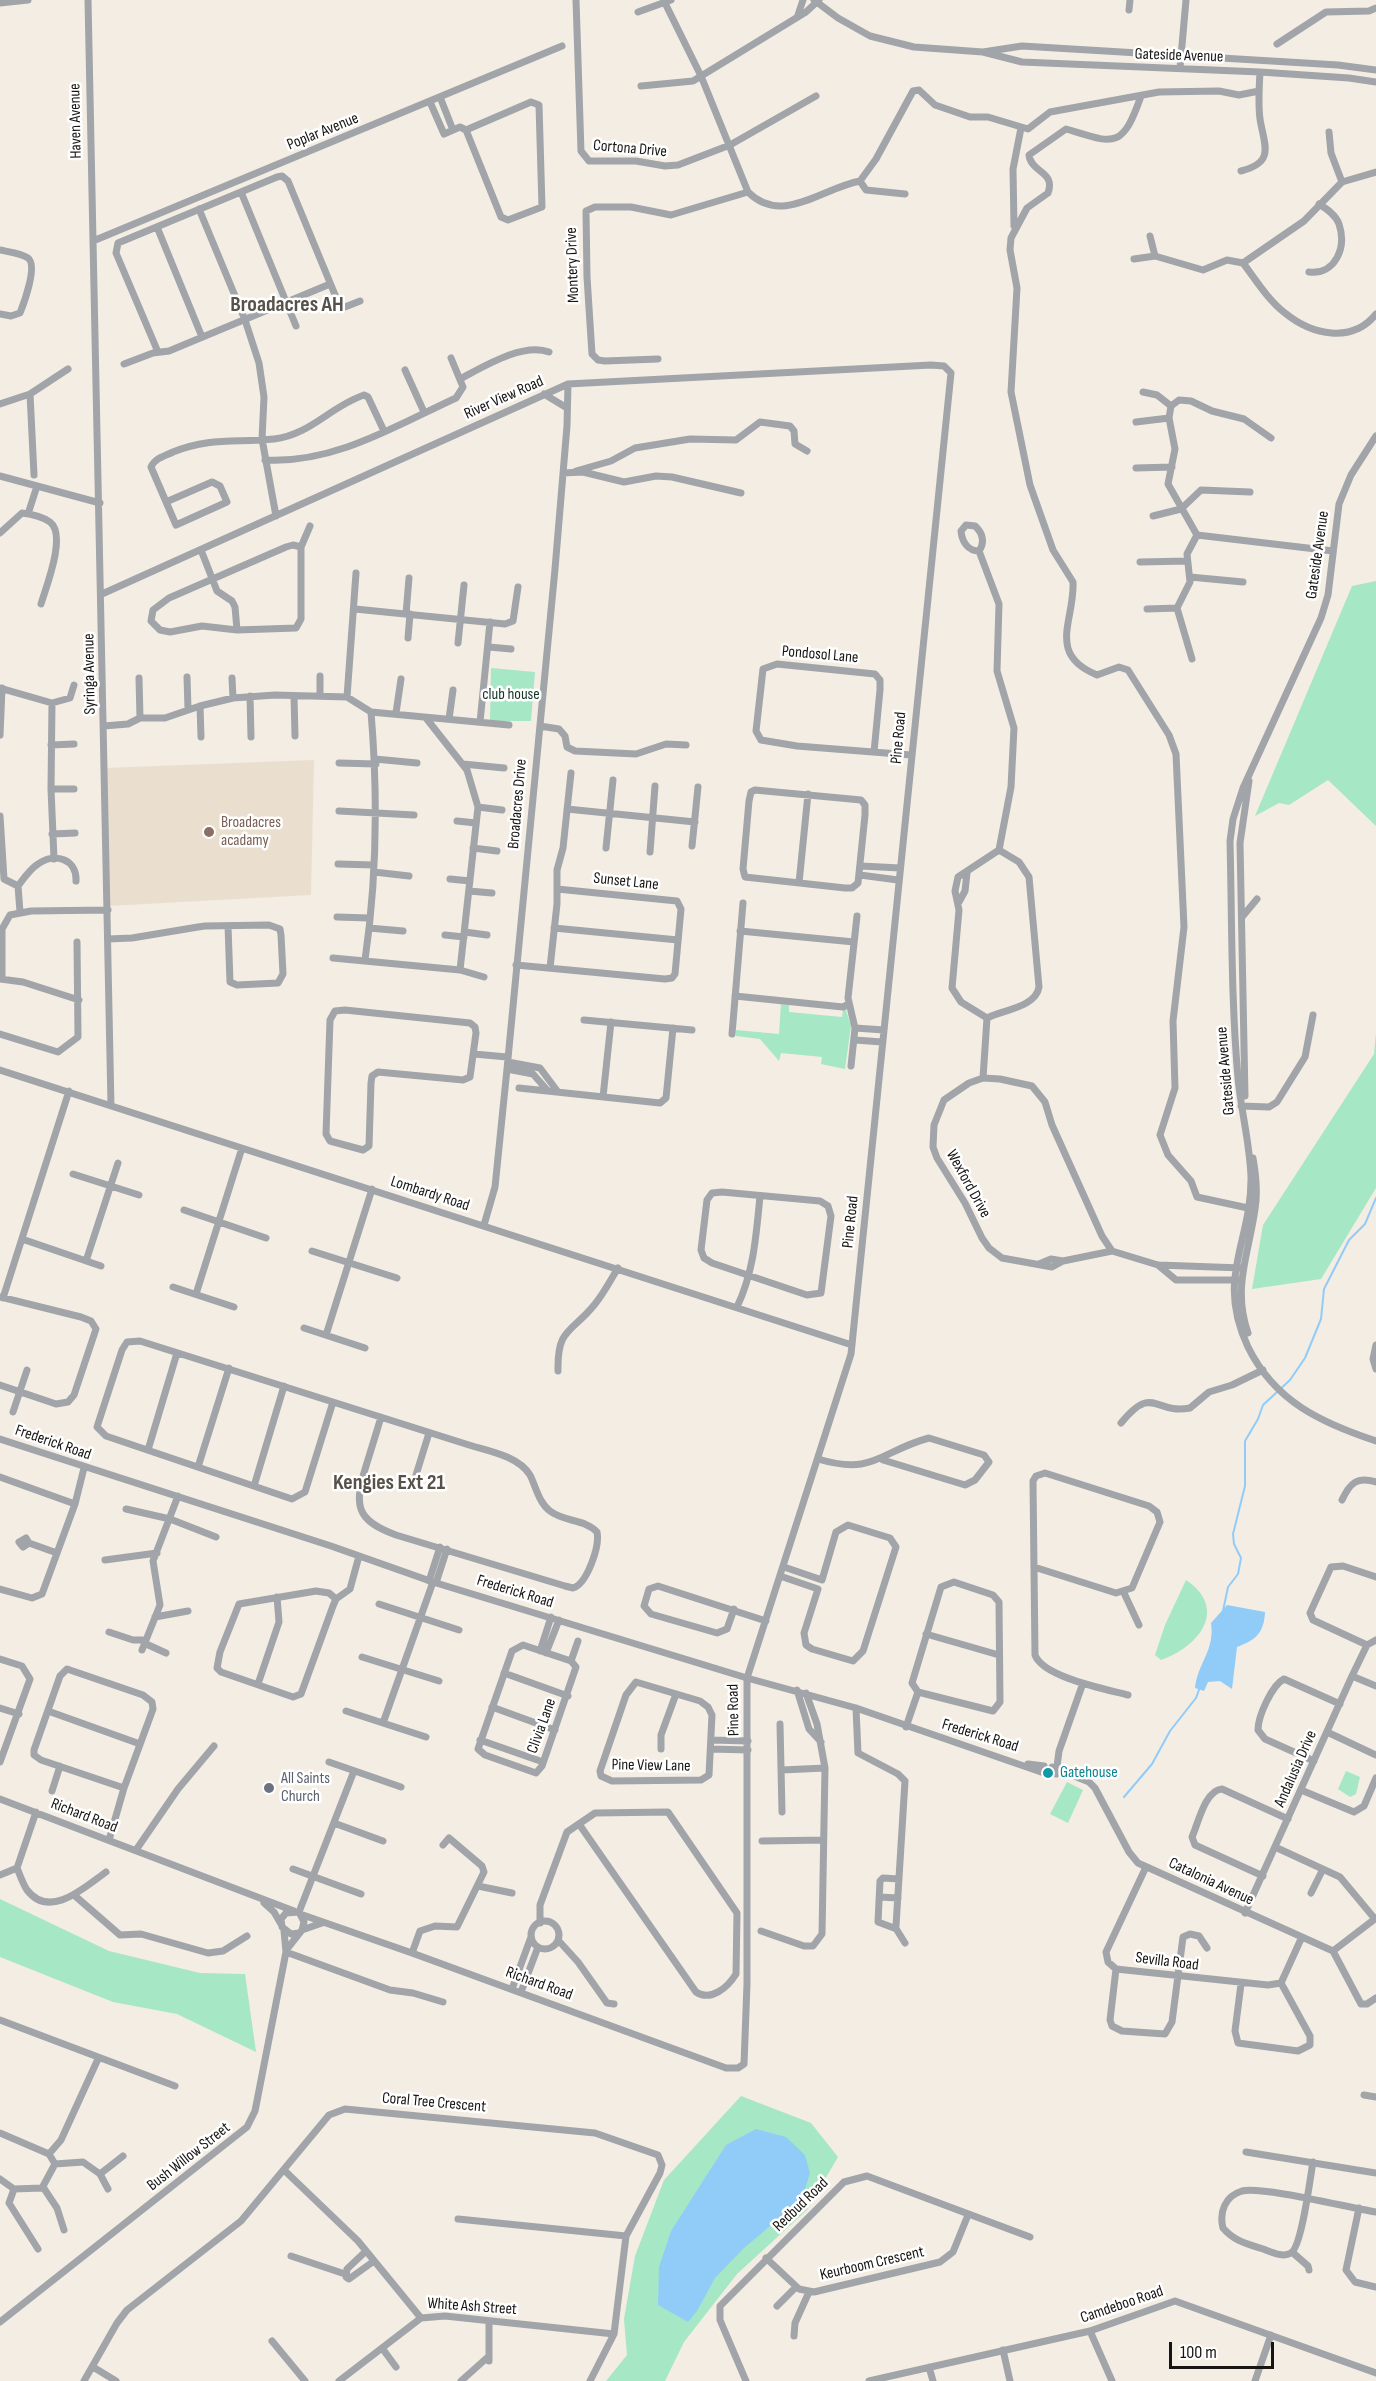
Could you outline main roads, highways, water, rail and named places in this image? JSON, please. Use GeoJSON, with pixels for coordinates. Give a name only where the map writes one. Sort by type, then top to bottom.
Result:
{"type":"FeatureCollection","features":[{"type":"Feature","properties":{"kind":"water"},"geometry":{"type":"Polygon","coordinates":[[[1227,1605],[1265,1612],[1263,1625],[1258,1635],[1237,1647],[1232,1689],[1220,1681],[1208,1682],[1204,1691],[1195,1688],[1211,1641],[1211,1623],[1227,1605]]]}},
{"type":"Feature","properties":{"kind":"water"},"geometry":{"type":"Polygon","coordinates":[[[756,2129],[786,2137],[805,2155],[810,2173],[802,2199],[744,2248],[715,2278],[697,2311],[688,2322],[658,2305],[659,2267],[671,2231],[726,2145],[756,2129]]]}},
{"type":"Feature","properties":{"kind":"waterway"},"geometry":{"type":"LineString","coordinates":[[1223,1611],[1228,1587],[1238,1574],[1241,1558],[1234,1544],[1233,1534],[1245,1486],[1245,1441],[1263,1405],[1290,1380],[1305,1358],[1321,1319],[1324,1289],[1349,1240],[1365,1224],[1376,1198]]}},
{"type":"Feature","properties":{"kind":"waterway"},"geometry":{"type":"LineString","coordinates":[[1124,1797],[1152,1764],[1170,1731],[1196,1698],[1200,1687]]}},
{"type":"Feature","properties":{"kind":"place","name":"Broadacres acadamy"},"geometry":{"type":"Point","coordinates":[209,832]}},
{"type":"Feature","properties":{"kind":"place","name":"Gatehouse"},"geometry":{"type":"Point","coordinates":[1048,1773]}},
{"type":"Feature","properties":{"kind":"place","name":"All Saints Church"},"geometry":{"type":"Point","coordinates":[269,1788]}},
{"type":"Feature","properties":{"kind":"district","name":"Broadacres AH"},"geometry":{"type":"Point","coordinates":[287,305]}},
{"type":"Feature","properties":{"kind":"district","name":"Kengies Ext 21"},"geometry":{"type":"Point","coordinates":[389,1483]}},
{"type":"Feature","properties":{"kind":"park label","name":"club house"},"geometry":{"type":"Point","coordinates":[511,695]}}]}
